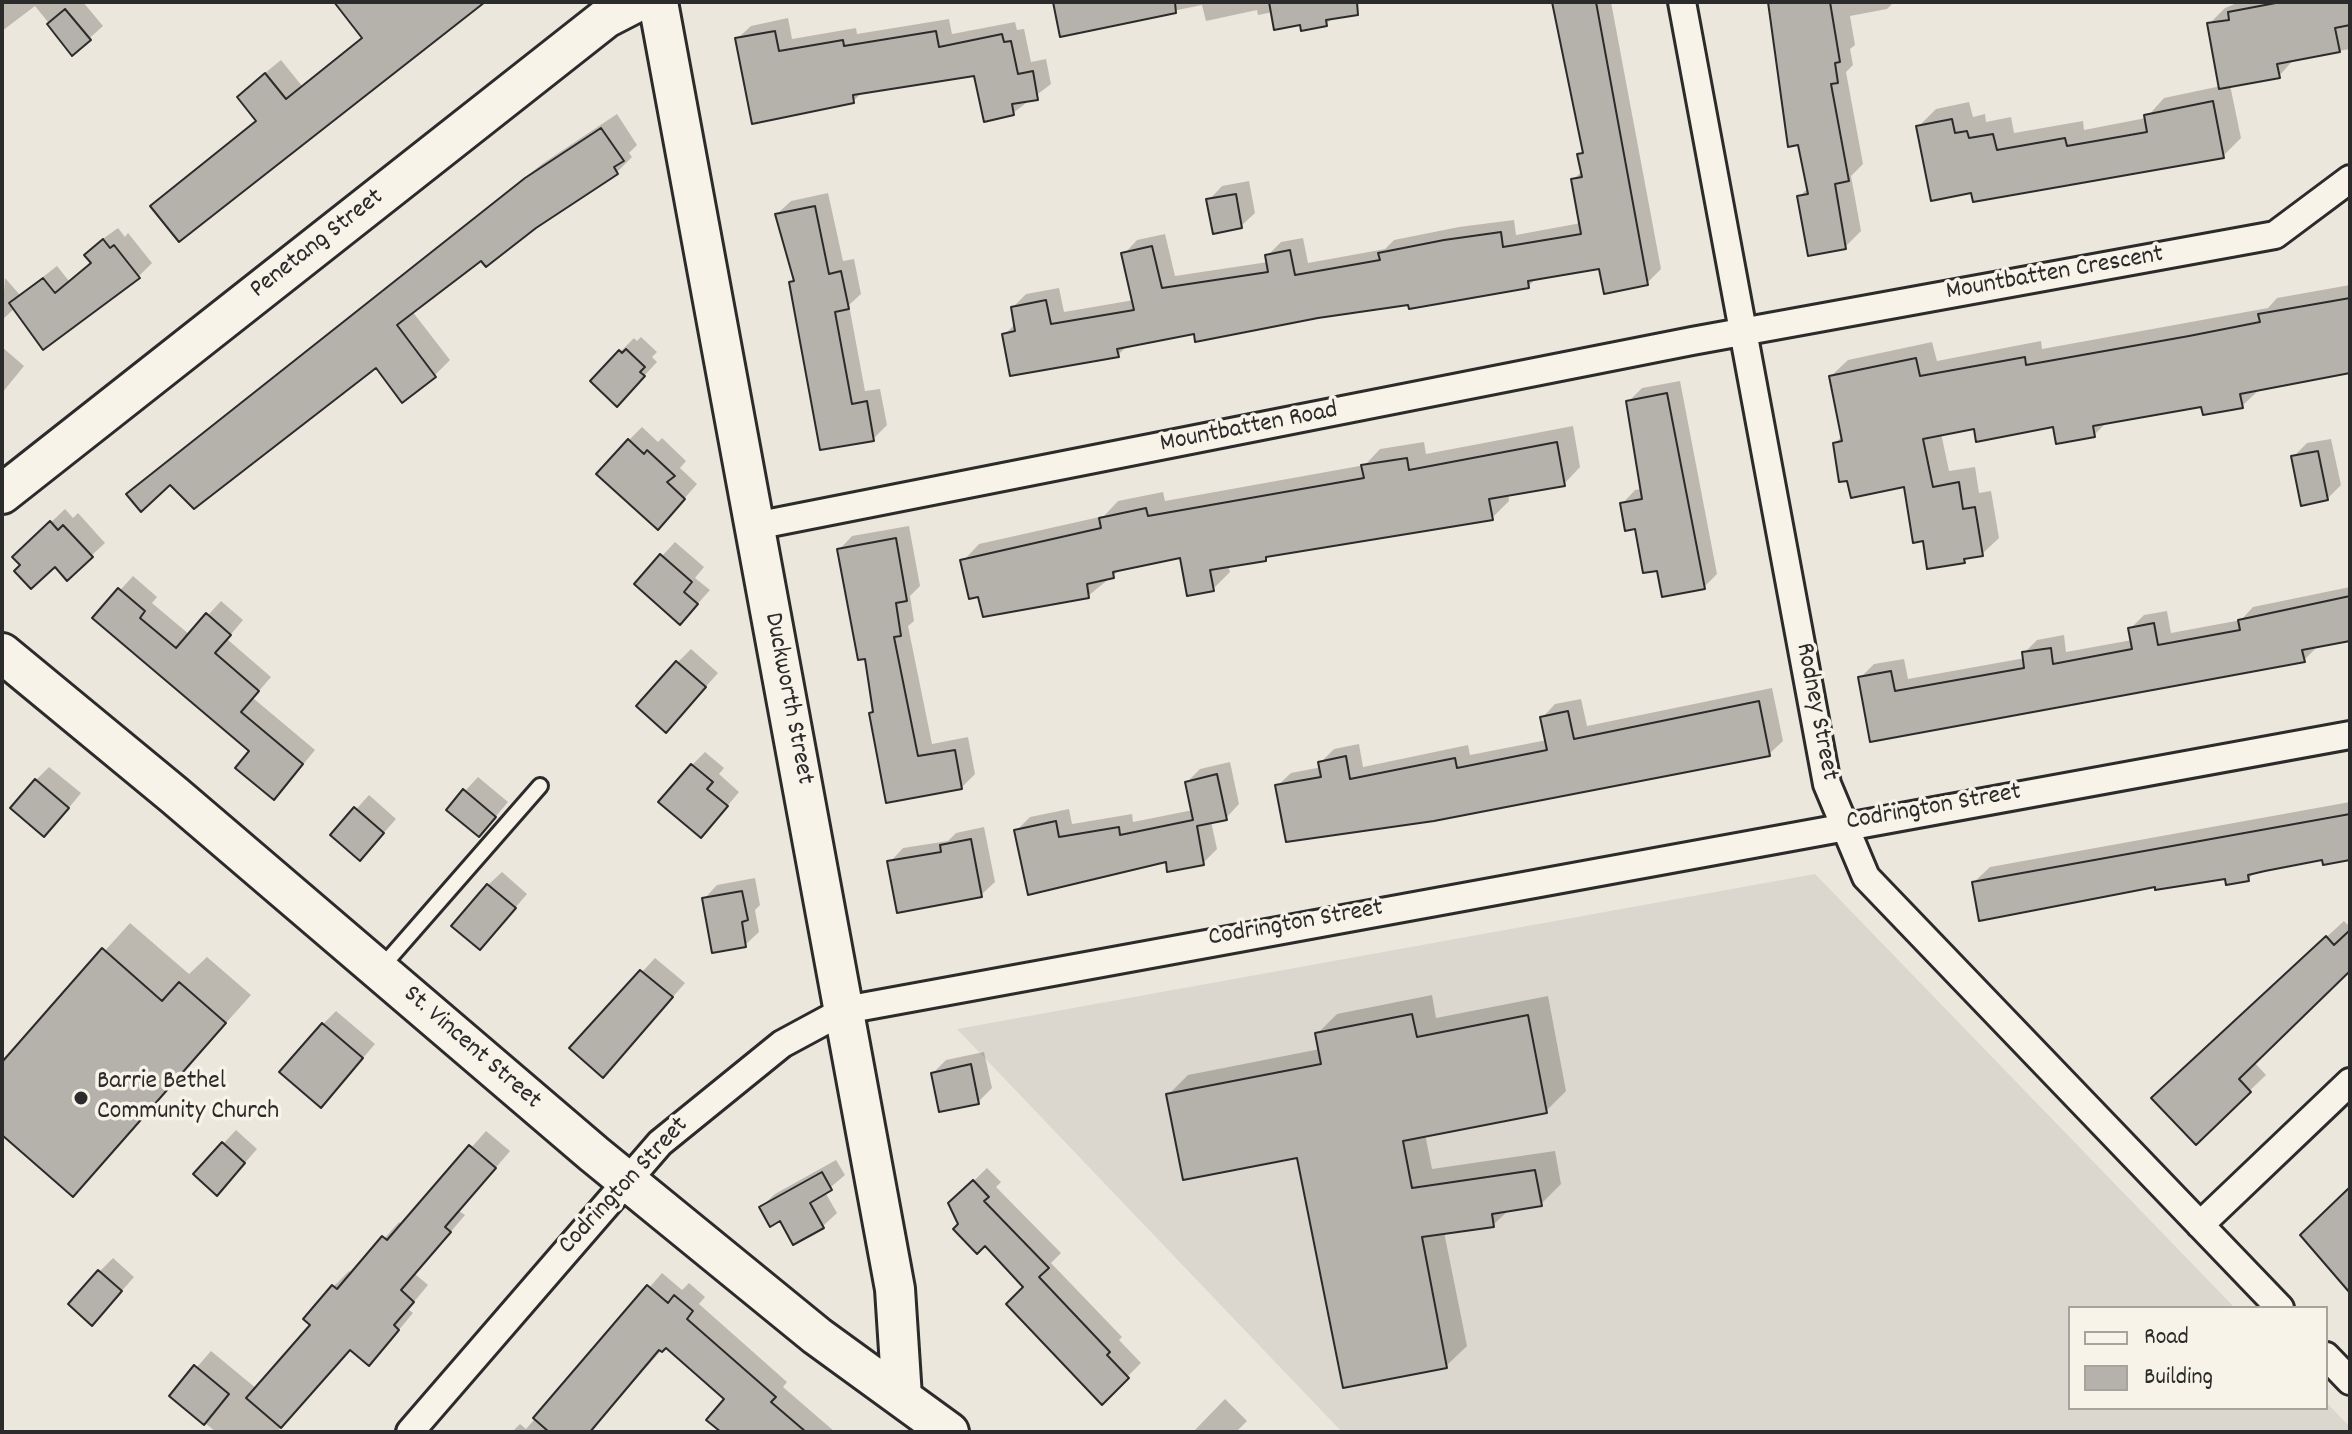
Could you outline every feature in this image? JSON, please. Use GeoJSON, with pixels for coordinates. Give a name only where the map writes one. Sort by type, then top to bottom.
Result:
{"type":"FeatureCollection","features":[{"type":"Feature","properties":{"kind":"main road","name":"Penetang Street"},"geometry":{"type":"LineString","coordinates":[[2,494],[606,18],[637,2]]}},
{"type":"Feature","properties":{"kind":"main road","name":"Duckworth Street"},"geometry":{"type":"LineString","coordinates":[[658,2],[895,1289],[902,1397]]}},
{"type":"Feature","properties":{"kind":"main road","name":"St. Vincent Street"},"geometry":{"type":"LineString","coordinates":[[2,653],[627,1180],[817,1336],[949,1432]]}},
{"type":"Feature","properties":{"kind":"street","name":"Rodney Street"},"geometry":{"type":"LineString","coordinates":[[1682,2],[1827,784],[1866,877],[2278,1306]]}},
{"type":"Feature","properties":{"kind":"street","name":"Mountbatten Crescent"},"geometry":{"type":"LineString","coordinates":[[1743,332],[2275,235],[2350,179]]}},
{"type":"Feature","properties":{"kind":"street","name":"Mountbatten Road"},"geometry":{"type":"LineString","coordinates":[[755,526],[1743,332]]}},
{"type":"Feature","properties":{"kind":"street","name":"Codrington Street"},"geometry":{"type":"LineString","coordinates":[[410,1432],[660,1143],[722,1089],[799,1032],[845,1010],[2350,735]]}},
{"type":"Feature","properties":{"kind":"street"},"geometry":{"type":"LineString","coordinates":[[2200,1225],[2350,1082]]}},
{"type":"Feature","properties":{"kind":"street"},"geometry":{"type":"LineString","coordinates":[[2328,1358],[2350,1381]]}},
{"type":"Feature","properties":{"kind":"lane"},"geometry":{"type":"LineString","coordinates":[[379,970],[540,786]]}},
{"type":"Feature","properties":{"kind":"shaded area"},"geometry":{"type":"Polygon","coordinates":[[[1815,874],[2233,1306],[2068,1306],[2068,1410],[2328,1410],[2328,1404],[2350,1427],[2350,1432],[1342,1432],[957,1029],[1815,874]]]}},
{"type":"Feature","properties":{"kind":"building"},"geometry":{"type":"Polygon","coordinates":[[[334,2],[485,2],[179,242],[150,206],[256,121],[237,97],[265,73],[286,99],[362,38],[334,2]]]}},
{"type":"Feature","properties":{"kind":"building"},"geometry":{"type":"Polygon","coordinates":[[[1053,2],[1175,2],[1176,13],[1060,37],[1053,2]]]}},
{"type":"Feature","properties":{"kind":"building"},"geometry":{"type":"Polygon","coordinates":[[[1269,2],[1357,2],[1358,15],[1326,20],[1327,26],[1301,31],[1300,25],[1274,30],[1269,2]]]}},
{"type":"Feature","properties":{"kind":"building"},"geometry":{"type":"Polygon","coordinates":[[[1552,2],[1596,2],[1648,285],[1604,294],[1599,269],[1528,281],[1529,288],[1409,309],[1408,305],[1318,318],[1195,342],[1194,334],[1117,349],[1119,357],[1010,376],[1002,334],[1015,331],[1011,307],[1046,300],[1051,324],[1134,310],[1121,253],[1152,246],[1162,288],[1268,272],[1265,255],[1290,250],[1295,275],[1380,260],[1378,253],[1444,240],[1501,232],[1503,247],[1581,234],[1571,179],[1582,177],[1577,154],[1583,153],[1552,2]]]}},
{"type":"Feature","properties":{"kind":"building"},"geometry":{"type":"Polygon","coordinates":[[[1768,2],[1830,2],[1840,62],[1835,63],[1838,83],[1831,84],[1849,181],[1835,184],[1846,249],[1808,256],[1797,196],[1808,194],[1798,145],[1788,147],[1768,2]]]}},
{"type":"Feature","properties":{"kind":"building"},"geometry":{"type":"Polygon","coordinates":[[[2281,2],[2350,2],[2350,25],[2335,28],[2340,52],[2277,64],[2280,78],[2219,89],[2207,23],[2229,20],[2228,12],[2281,2]]]}},
{"type":"Feature","properties":{"kind":"building"},"geometry":{"type":"Polygon","coordinates":[[[65,9],[91,40],[72,56],[47,24],[65,9]]]}},
{"type":"Feature","properties":{"kind":"building"},"geometry":{"type":"Polygon","coordinates":[[[775,31],[779,51],[843,40],[844,46],[936,31],[939,47],[1002,34],[1004,42],[1011,41],[1018,74],[1033,71],[1038,100],[1012,104],[1014,115],[984,122],[974,76],[853,95],[854,103],[752,124],[735,38],[775,31]]]}},
{"type":"Feature","properties":{"kind":"building"},"geometry":{"type":"Polygon","coordinates":[[[2213,101],[2224,158],[1973,202],[1971,193],[1931,201],[1916,126],[1952,119],[1955,133],[1967,131],[1969,138],[1993,134],[1997,150],[2065,138],[2067,146],[2147,132],[2144,115],[2213,101]]]}},
{"type":"Feature","properties":{"kind":"building"},"geometry":{"type":"Polygon","coordinates":[[[601,128],[624,161],[614,167],[618,174],[536,228],[486,267],[481,261],[397,325],[436,377],[402,403],[376,368],[194,509],[170,485],[141,512],[126,494],[525,178],[601,128]]]}},
{"type":"Feature","properties":{"kind":"building"},"geometry":{"type":"Polygon","coordinates":[[[1236,194],[1242,228],[1213,234],[1206,199],[1236,194]]]}},
{"type":"Feature","properties":{"kind":"building"},"geometry":{"type":"Polygon","coordinates":[[[815,206],[829,274],[841,271],[849,309],[835,312],[852,404],[867,401],[874,441],[820,450],[789,282],[794,281],[775,214],[815,206]]]}},
{"type":"Feature","properties":{"kind":"building"},"geometry":{"type":"Polygon","coordinates":[[[103,239],[110,248],[114,245],[140,278],[43,350],[9,303],[43,278],[55,293],[91,263],[84,255],[103,239]]]}},
{"type":"Feature","properties":{"kind":"building"},"geometry":{"type":"Polygon","coordinates":[[[2350,298],[2350,373],[2240,394],[2243,408],[2203,415],[2201,407],[2093,426],[2095,437],[2056,444],[2053,427],[1976,442],[1974,429],[1923,439],[1933,487],[1959,482],[1963,509],[1975,507],[1983,556],[1964,559],[1965,563],[1927,569],[1923,541],[1913,543],[1904,487],[1851,498],[1847,481],[1839,482],[1833,443],[1842,441],[1829,376],[1916,358],[1920,376],[2025,357],[2026,365],[2260,322],[2258,314],[2350,298]]]}},
{"type":"Feature","properties":{"kind":"building"},"geometry":{"type":"Polygon","coordinates":[[[626,349],[645,367],[640,372],[645,376],[617,407],[590,381],[619,350],[622,353],[626,349]]]}},
{"type":"Feature","properties":{"kind":"building"},"geometry":{"type":"Polygon","coordinates":[[[1667,393],[1705,589],[1662,597],[1657,571],[1643,573],[1635,529],[1625,531],[1620,503],[1642,499],[1626,401],[1667,393]]]}},
{"type":"Feature","properties":{"kind":"building"},"geometry":{"type":"Polygon","coordinates":[[[628,439],[644,454],[647,450],[675,476],[667,482],[685,499],[658,530],[596,474],[628,439]]]}},
{"type":"Feature","properties":{"kind":"building"},"geometry":{"type":"Polygon","coordinates":[[[1557,442],[1565,486],[1489,499],[1493,520],[1266,557],[1266,561],[1210,570],[1214,591],[1187,596],[1180,558],[1113,572],[1114,578],[1087,584],[1089,598],[983,617],[978,597],[969,599],[960,560],[1101,528],[1099,518],[1146,508],[1148,516],[1364,478],[1361,465],[1407,458],[1409,470],[1557,442]]]}},
{"type":"Feature","properties":{"kind":"building"},"geometry":{"type":"Polygon","coordinates":[[[2318,451],[2328,500],[2301,506],[2291,456],[2318,451]]]}},
{"type":"Feature","properties":{"kind":"building"},"geometry":{"type":"Polygon","coordinates":[[[50,521],[58,530],[63,525],[93,557],[67,581],[55,567],[31,589],[14,571],[20,565],[12,557],[50,521]]]}},
{"type":"Feature","properties":{"kind":"building"},"geometry":{"type":"Polygon","coordinates":[[[896,538],[907,601],[896,603],[901,636],[894,637],[918,756],[955,750],[962,789],[886,803],[869,713],[873,712],[865,659],[858,660],[837,549],[896,538]]]}},
{"type":"Feature","properties":{"kind":"building"},"geometry":{"type":"Polygon","coordinates":[[[660,554],[692,582],[684,592],[698,604],[680,625],[634,584],[660,554]]]}},
{"type":"Feature","properties":{"kind":"building"},"geometry":{"type":"Polygon","coordinates":[[[118,588],[145,611],[140,618],[176,648],[206,613],[231,635],[215,653],[259,691],[241,712],[303,764],[274,800],[235,768],[249,751],[92,618],[118,588]]]}},
{"type":"Feature","properties":{"kind":"building"},"geometry":{"type":"Polygon","coordinates":[[[2350,596],[2350,641],[2302,650],[2305,662],[1870,742],[1858,677],[1891,671],[1895,691],[2024,668],[2022,652],[2051,648],[2053,664],[2132,649],[2128,628],[2154,623],[2158,645],[2240,630],[2238,620],[2350,596]]]}},
{"type":"Feature","properties":{"kind":"building"},"geometry":{"type":"Polygon","coordinates":[[[676,661],[706,687],[666,733],[636,706],[676,661]]]}},
{"type":"Feature","properties":{"kind":"building"},"geometry":{"type":"Polygon","coordinates":[[[1759,701],[1770,756],[1434,821],[1286,842],[1275,785],[1321,777],[1318,762],[1346,756],[1350,779],[1455,758],[1457,768],[1547,750],[1540,717],[1568,711],[1574,739],[1759,701]]]}},
{"type":"Feature","properties":{"kind":"building"},"geometry":{"type":"Polygon","coordinates":[[[691,764],[713,782],[707,789],[728,806],[701,838],[658,802],[691,764]]]}},
{"type":"Feature","properties":{"kind":"building"},"geometry":{"type":"Polygon","coordinates":[[[1217,774],[1227,820],[1197,826],[1204,865],[1167,872],[1166,862],[1028,895],[1014,830],[1056,821],[1059,837],[1119,827],[1120,835],[1193,820],[1185,782],[1217,774]]]}},
{"type":"Feature","properties":{"kind":"building"},"geometry":{"type":"Polygon","coordinates":[[[35,779],[69,808],[44,837],[10,808],[35,779]]]}},
{"type":"Feature","properties":{"kind":"building"},"geometry":{"type":"Polygon","coordinates":[[[463,789],[496,817],[479,837],[446,810],[463,789]]]}},
{"type":"Feature","properties":{"kind":"building"},"geometry":{"type":"Polygon","coordinates":[[[354,807],[384,833],[360,861],[330,835],[354,807]]]}},
{"type":"Feature","properties":{"kind":"building"},"geometry":{"type":"Polygon","coordinates":[[[2350,814],[2350,860],[2323,865],[2322,860],[2265,871],[2248,875],[2249,881],[2226,885],[2225,879],[2155,890],[2155,887],[1979,921],[1972,882],[2350,814]]]}},
{"type":"Feature","properties":{"kind":"building"},"geometry":{"type":"Polygon","coordinates":[[[971,839],[982,897],[897,913],[887,861],[941,852],[940,845],[971,839]]]}},
{"type":"Feature","properties":{"kind":"building"},"geometry":{"type":"Polygon","coordinates":[[[487,884],[516,908],[480,950],[451,926],[487,884]]]}},
{"type":"Feature","properties":{"kind":"building"},"geometry":{"type":"Polygon","coordinates":[[[742,891],[748,920],[742,922],[746,947],[712,953],[702,898],[742,891]]]}},
{"type":"Feature","properties":{"kind":"building"},"geometry":{"type":"Polygon","coordinates":[[[2350,930],[2350,971],[2239,1079],[2251,1092],[2196,1145],[2151,1098],[2326,936],[2334,945],[2350,930]]]}},
{"type":"Feature","properties":{"kind":"building","name":"Barrie Bethel Community Church"},"geometry":{"type":"Polygon","coordinates":[[[102,948],[162,1001],[179,982],[226,1023],[73,1197],[2,1135],[2,1062],[102,948]]]}},
{"type":"Feature","properties":{"kind":"building"},"geometry":{"type":"Polygon","coordinates":[[[640,970],[673,997],[603,1078],[569,1048],[640,970]]]}},
{"type":"Feature","properties":{"kind":"building"},"geometry":{"type":"Polygon","coordinates":[[[1412,1014],[1417,1037],[1528,1015],[1547,1113],[1403,1141],[1412,1188],[1535,1170],[1542,1206],[1492,1214],[1494,1227],[1422,1237],[1447,1368],[1343,1388],[1297,1158],[1183,1180],[1166,1094],[1321,1064],[1315,1033],[1412,1014]]]}},
{"type":"Feature","properties":{"kind":"building"},"geometry":{"type":"Polygon","coordinates":[[[322,1023],[363,1058],[321,1108],[279,1072],[322,1023]]]}},
{"type":"Feature","properties":{"kind":"building"},"geometry":{"type":"Polygon","coordinates":[[[971,1064],[979,1104],[939,1112],[931,1073],[971,1064]]]}},
{"type":"Feature","properties":{"kind":"building"},"geometry":{"type":"Polygon","coordinates":[[[222,1142],[245,1163],[217,1196],[193,1174],[222,1142]]]}},
{"type":"Feature","properties":{"kind":"building"},"geometry":{"type":"Polygon","coordinates":[[[469,1145],[496,1168],[445,1227],[451,1232],[401,1290],[414,1302],[394,1325],[399,1330],[369,1366],[350,1350],[281,1428],[246,1398],[310,1325],[303,1319],[332,1285],[337,1289],[382,1236],[387,1240],[469,1145]]]}},
{"type":"Feature","properties":{"kind":"building"},"geometry":{"type":"Polygon","coordinates":[[[822,1172],[832,1190],[810,1203],[824,1228],[793,1245],[780,1221],[770,1227],[759,1207],[822,1172]]]}},
{"type":"Feature","properties":{"kind":"building"},"geometry":{"type":"Polygon","coordinates":[[[973,1180],[989,1197],[984,1201],[1049,1268],[1039,1277],[1110,1352],[1107,1355],[1129,1378],[1102,1405],[1006,1304],[1023,1287],[985,1246],[977,1254],[953,1229],[958,1224],[948,1203],[973,1180]]]}},
{"type":"Feature","properties":{"kind":"building"},"geometry":{"type":"Polygon","coordinates":[[[2350,1187],[2350,1293],[2300,1235],[2350,1187]]]}},
{"type":"Feature","properties":{"kind":"building"},"geometry":{"type":"Polygon","coordinates":[[[98,1270],[122,1291],[92,1326],[68,1304],[98,1270]]]}},
{"type":"Feature","properties":{"kind":"building"},"geometry":{"type":"Polygon","coordinates":[[[647,1285],[668,1303],[674,1295],[693,1311],[687,1319],[776,1397],[771,1402],[806,1432],[721,1432],[706,1420],[724,1399],[666,1348],[662,1352],[659,1350],[590,1432],[549,1432],[533,1418],[647,1285]]]}},
{"type":"Feature","properties":{"kind":"building"},"geometry":{"type":"Polygon","coordinates":[[[194,1365],[229,1394],[204,1425],[169,1396],[194,1365]]]}},
{"type":"Feature","properties":{"kind":"place","name":"Barrie Bethel Community Church"},"geometry":{"type":"Point","coordinates":[81,1098]}}]}
